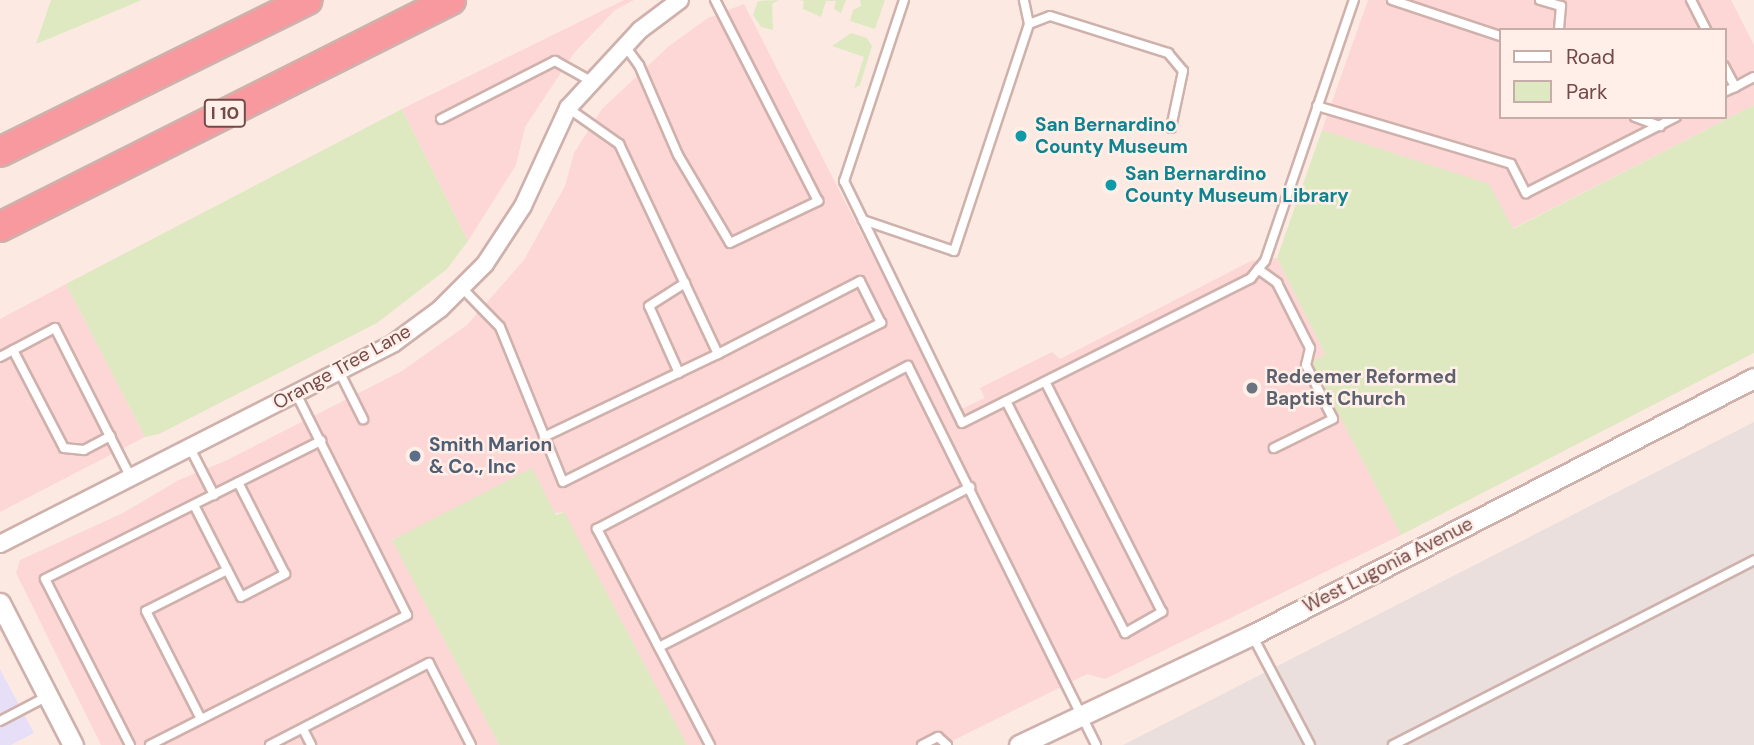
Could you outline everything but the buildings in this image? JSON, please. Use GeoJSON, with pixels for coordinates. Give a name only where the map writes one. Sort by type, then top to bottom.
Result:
{"type":"FeatureCollection","features":[{"type":"Feature","properties":{"kind":"highway","name":"I 10"},"geometry":{"type":"LineString","coordinates":[[0,227],[451,0]]}},
{"type":"Feature","properties":{"kind":"highway"},"geometry":{"type":"LineString","coordinates":[[0,152],[304,2]]}},
{"type":"Feature","properties":{"kind":"street","name":"Orange Tree Lane"},"geometry":{"type":"LineString","coordinates":[[0,544],[394,343],[463,288],[485,264],[523,206],[568,108],[625,45],[680,0]]}},
{"type":"Feature","properties":{"kind":"street","name":"West Lugonia Avenue"},"geometry":{"type":"LineString","coordinates":[[1019,745],[1252,635],[1754,378]]}},
{"type":"Feature","properties":{"kind":"street"},"geometry":{"type":"LineString","coordinates":[[0,603],[73,745]]}},
{"type":"Feature","properties":{"kind":"lane"},"geometry":{"type":"LineString","coordinates":[[625,45],[639,65],[678,155],[730,243],[818,201],[715,0]]}},
{"type":"Feature","properties":{"kind":"lane"},"geometry":{"type":"LineString","coordinates":[[904,0],[844,181],[962,423],[1251,278],[1258,269],[1354,0]]}},
{"type":"Feature","properties":{"kind":"lane"},"geometry":{"type":"LineString","coordinates":[[863,220],[954,251],[1029,24],[1024,0]]}},
{"type":"Feature","properties":{"kind":"lane"},"geometry":{"type":"LineString","coordinates":[[1392,0],[1498,35]]}},
{"type":"Feature","properties":{"kind":"lane"},"geometry":{"type":"LineString","coordinates":[[1540,0],[1561,6],[1559,28]]}},
{"type":"Feature","properties":{"kind":"lane"},"geometry":{"type":"LineString","coordinates":[[1691,0],[1705,28]]}},
{"type":"Feature","properties":{"kind":"lane"},"geometry":{"type":"LineString","coordinates":[[1029,24],[1050,16],[1168,53],[1183,71],[1171,128]]}},
{"type":"Feature","properties":{"kind":"lane"},"geometry":{"type":"LineString","coordinates":[[441,119],[555,61],[591,81]]}},
{"type":"Feature","properties":{"kind":"lane"},"geometry":{"type":"LineString","coordinates":[[1726,70],[1735,87]]}},
{"type":"Feature","properties":{"kind":"lane"},"geometry":{"type":"LineString","coordinates":[[1726,91],[1754,77]]}},
{"type":"Feature","properties":{"kind":"lane"},"geometry":{"type":"LineString","coordinates":[[1317,106],[1511,164],[1526,193],[1672,119]]}},
{"type":"Feature","properties":{"kind":"lane"},"geometry":{"type":"LineString","coordinates":[[568,108],[619,144],[718,355]]}},
{"type":"Feature","properties":{"kind":"lane"},"geometry":{"type":"LineString","coordinates":[[1641,119],[1660,126]]}},
{"type":"Feature","properties":{"kind":"lane"},"geometry":{"type":"LineString","coordinates":[[1258,269],[1277,284],[1310,348],[1306,365],[1333,419],[1274,448]]}},
{"type":"Feature","properties":{"kind":"lane"},"geometry":{"type":"LineString","coordinates":[[463,288],[500,327],[544,437],[563,482],[881,323],[860,281],[718,355],[544,437]]}},
{"type":"Feature","properties":{"kind":"lane"},"geometry":{"type":"LineString","coordinates":[[680,373],[649,306],[685,283]]}},
{"type":"Feature","properties":{"kind":"lane"},"geometry":{"type":"LineString","coordinates":[[0,356],[55,328],[131,478]]}},
{"type":"Feature","properties":{"kind":"lane"},"geometry":{"type":"LineString","coordinates":[[13,350],[64,448],[84,450],[110,436]]}},
{"type":"Feature","properties":{"kind":"lane"},"geometry":{"type":"LineString","coordinates":[[710,745],[597,529],[908,366],[1096,745]]}},
{"type":"Feature","properties":{"kind":"lane"},"geometry":{"type":"LineString","coordinates":[[339,371],[363,419]]}},
{"type":"Feature","properties":{"kind":"lane"},"geometry":{"type":"LineString","coordinates":[[1006,401],[1125,633],[1162,612],[1046,383]]}},
{"type":"Feature","properties":{"kind":"lane"},"geometry":{"type":"LineString","coordinates":[[150,745],[407,615],[296,393]]}},
{"type":"Feature","properties":{"kind":"lane"},"geometry":{"type":"LineString","coordinates":[[130,745],[45,579],[321,441]]}},
{"type":"Feature","properties":{"kind":"lane"},"geometry":{"type":"LineString","coordinates":[[190,448],[214,495]]}},
{"type":"Feature","properties":{"kind":"lane"},"geometry":{"type":"LineString","coordinates":[[194,505],[241,597],[285,574],[239,482]]}},
{"type":"Feature","properties":{"kind":"lane"},"geometry":{"type":"LineString","coordinates":[[659,647],[970,487]]}},
{"type":"Feature","properties":{"kind":"lane"},"geometry":{"type":"LineString","coordinates":[[1393,745],[1754,561]]}},
{"type":"Feature","properties":{"kind":"lane"},"geometry":{"type":"LineString","coordinates":[[201,719],[146,611],[227,570]]}},
{"type":"Feature","properties":{"kind":"lane"},"geometry":{"type":"LineString","coordinates":[[1252,635],[1310,745]]}},
{"type":"Feature","properties":{"kind":"lane"},"geometry":{"type":"LineString","coordinates":[[270,745],[429,663],[471,745]]}},
{"type":"Feature","properties":{"kind":"lane"},"geometry":{"type":"LineString","coordinates":[[0,721],[48,696]]}},
{"type":"Feature","properties":{"kind":"lane"},"geometry":{"type":"LineString","coordinates":[[303,729],[311,745]]}},
{"type":"Feature","properties":{"kind":"lane"},"geometry":{"type":"LineString","coordinates":[[922,745],[938,737],[947,745]]}},
{"type":"Feature","properties":{"kind":"shaded area"},"geometry":{"type":"Polygon","coordinates":[[[624,0],[634,0],[615,10],[574,53],[525,127],[516,165],[468,241],[402,109],[624,0]]]}},
{"type":"Feature","properties":{"kind":"shaded area"},"geometry":{"type":"Polygon","coordinates":[[[1368,0],[1731,0],[1754,45],[1754,105],[1512,229],[1322,130],[1368,0]]]}},
{"type":"Feature","properties":{"kind":"shaded area"},"geometry":{"type":"Polygon","coordinates":[[[744,4],[953,413],[985,398],[980,388],[1052,352],[1060,359],[1251,261],[1277,258],[1325,354],[1313,362],[1401,535],[1105,679],[1087,674],[944,745],[687,745],[563,512],[392,539],[499,745],[101,745],[16,573],[20,560],[123,513],[179,480],[225,461],[402,371],[467,325],[524,260],[565,186],[574,153],[602,109],[669,46],[708,18],[744,4]]]}},
{"type":"Feature","properties":{"kind":"shaded area"},"geometry":{"type":"Polygon","coordinates":[[[66,284],[145,437],[0,512],[0,319],[66,284]]]}},
{"type":"Feature","properties":{"kind":"shaded area"},"geometry":{"type":"Polygon","coordinates":[[[1754,422],[1754,745],[1123,745],[1754,422]]]}},
{"type":"Feature","properties":{"kind":"shaded area"},"geometry":{"type":"Polygon","coordinates":[[[0,669],[34,733],[11,745],[0,745],[0,669]]]}},
{"type":"Feature","properties":{"kind":"green space"},"geometry":{"type":"Polygon","coordinates":[[[51,0],[142,0],[36,44],[51,0]]]}},
{"type":"Feature","properties":{"kind":"green space"},"geometry":{"type":"Polygon","coordinates":[[[779,0],[772,4],[773,30],[761,27],[753,15],[758,1],[779,0]]]}},
{"type":"Feature","properties":{"kind":"green space"},"geometry":{"type":"Polygon","coordinates":[[[799,0],[846,0],[841,13],[834,9],[836,1],[826,1],[821,17],[803,9],[804,1],[799,0]]]}},
{"type":"Feature","properties":{"kind":"green space"},"geometry":{"type":"Polygon","coordinates":[[[860,0],[885,0],[875,29],[850,21],[853,10],[861,6],[860,0]]]}},
{"type":"Feature","properties":{"kind":"green space"},"geometry":{"type":"Polygon","coordinates":[[[851,33],[867,38],[872,46],[860,85],[854,88],[864,57],[832,46],[851,33]]]}},
{"type":"Feature","properties":{"kind":"green space"},"geometry":{"type":"Polygon","coordinates":[[[1754,105],[1754,353],[1401,535],[1312,362],[1325,354],[1277,258],[1322,130],[1489,184],[1513,229],[1754,105]]]}},
{"type":"Feature","properties":{"kind":"green space"},"geometry":{"type":"Polygon","coordinates":[[[402,109],[468,241],[447,269],[377,323],[159,434],[145,437],[66,284],[402,109]]]}},
{"type":"Feature","properties":{"kind":"green space"},"geometry":{"type":"Polygon","coordinates":[[[532,468],[556,515],[564,512],[687,745],[499,745],[392,540],[532,468]]]}},
{"type":"Feature","properties":{"kind":"place","name":"San Bernardino County Museum"},"geometry":{"type":"Point","coordinates":[1021,136]}},
{"type":"Feature","properties":{"kind":"place","name":"San Bernardino County Museum Library"},"geometry":{"type":"Point","coordinates":[1111,185]}},
{"type":"Feature","properties":{"kind":"place","name":"Redeemer Reformed Baptist Church"},"geometry":{"type":"Point","coordinates":[1252,388]}},
{"type":"Feature","properties":{"kind":"place","name":"Smith Marion & Co., Inc"},"geometry":{"type":"Point","coordinates":[415,456]}}]}
